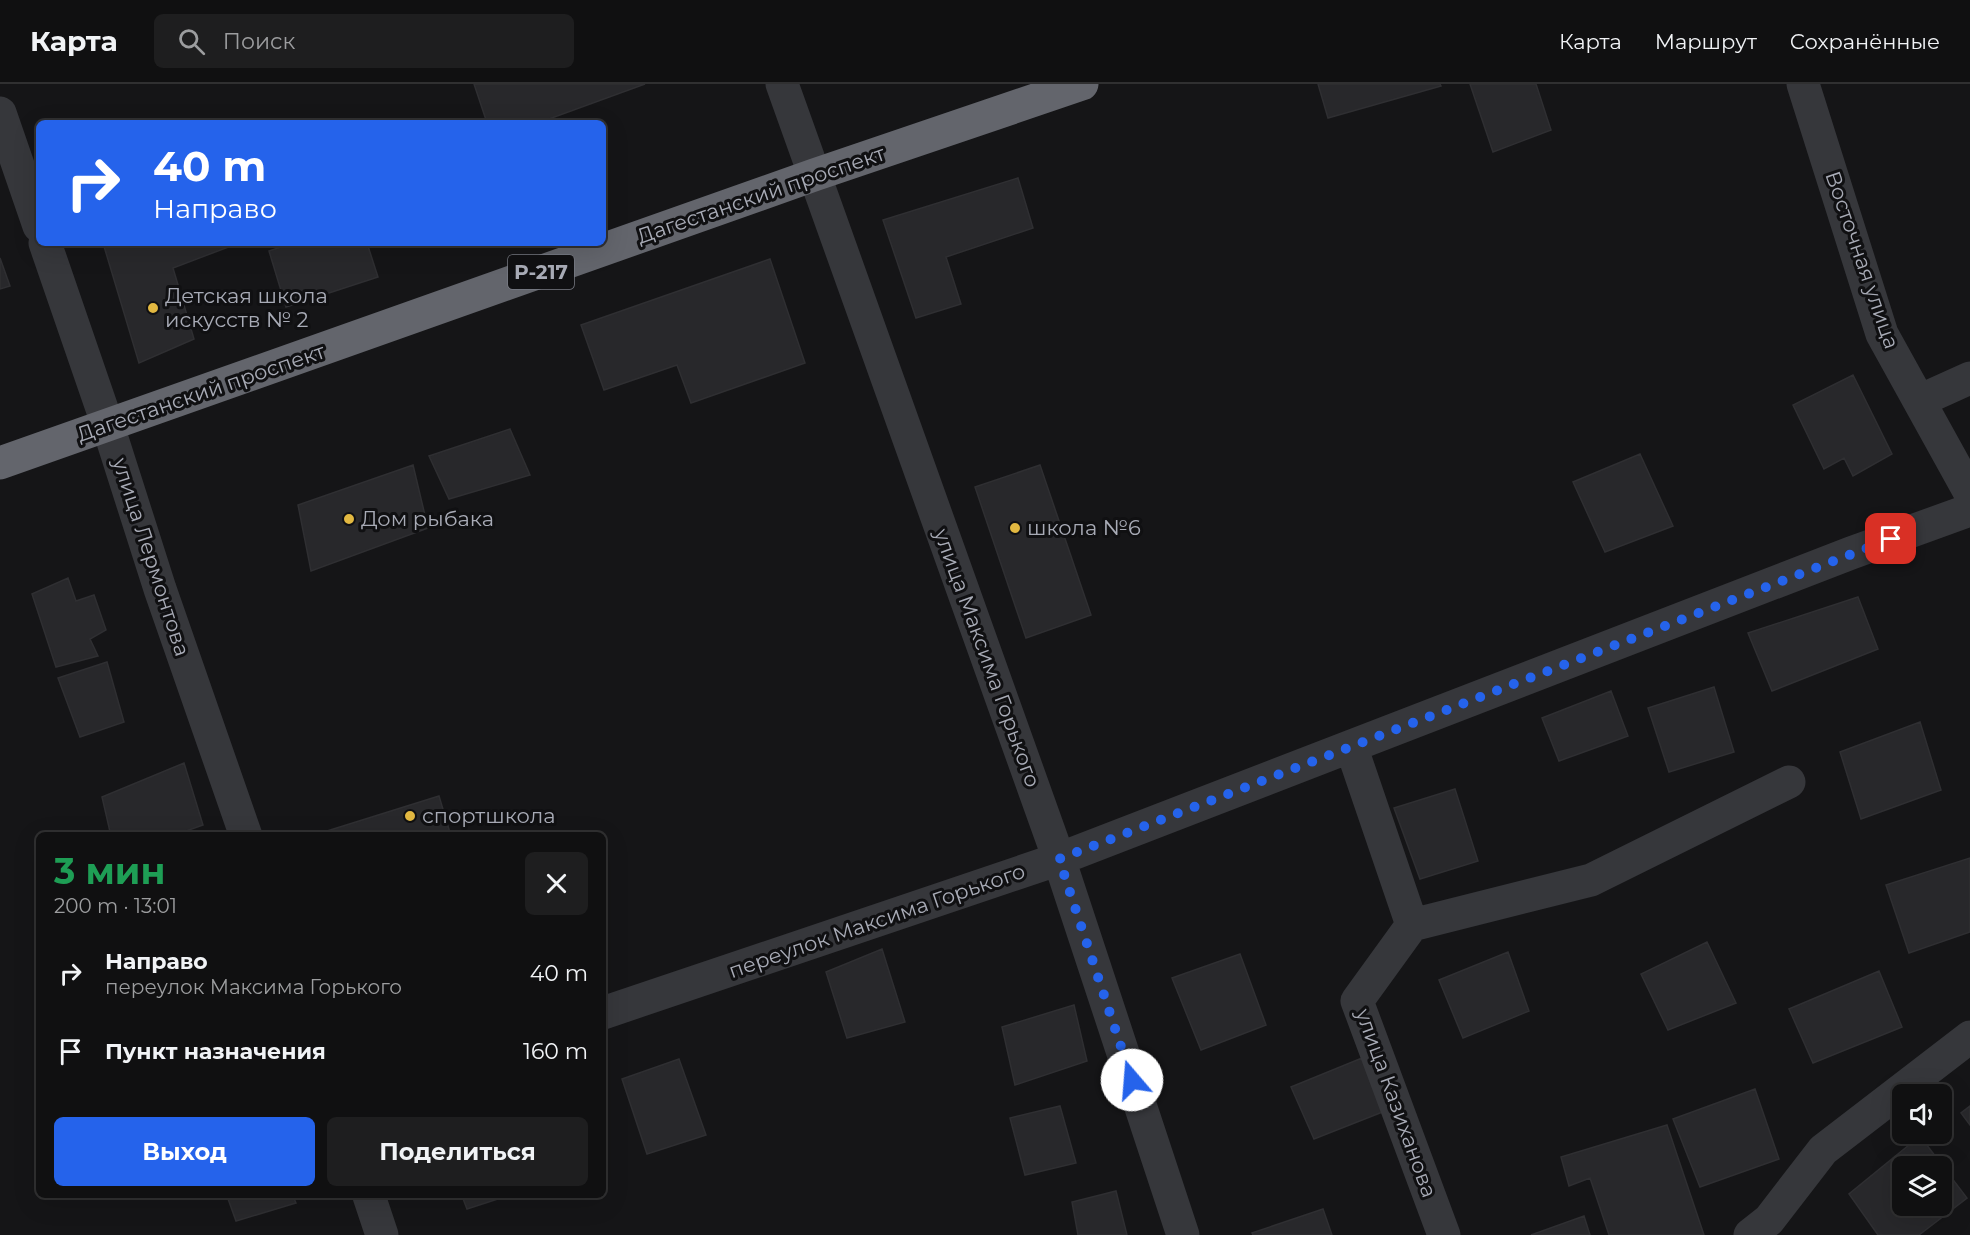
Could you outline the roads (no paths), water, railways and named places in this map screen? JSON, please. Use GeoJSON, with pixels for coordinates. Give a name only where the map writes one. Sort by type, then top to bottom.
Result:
{"type":"FeatureCollection","features":[{"type":"Feature","properties":{"kind":"highway","name":"Дагестанский проспект"},"geometry":{"type":"LineString","coordinates":[[0,463],[1082,84]]}},
{"type":"Feature","properties":{"kind":"street","name":"улица Максима Горького"},"geometry":{"type":"LineString","coordinates":[[782,84],[1059,859],[1183,1235]]}},
{"type":"Feature","properties":{"kind":"street","name":"Восточная улица"},"geometry":{"type":"LineString","coordinates":[[1803,84],[1882,334],[1970,493]]}},
{"type":"Feature","properties":{"kind":"street"},"geometry":{"type":"LineString","coordinates":[[0,113],[36,217]]}},
{"type":"Feature","properties":{"kind":"street","name":"улица Лермонтова"},"geometry":{"type":"LineString","coordinates":[[46,246],[108,426],[160,589],[245,832]]}},
{"type":"Feature","properties":{"kind":"street"},"geometry":{"type":"LineString","coordinates":[[1919,401],[1970,378]]}},
{"type":"Feature","properties":{"kind":"street","name":"переулок Максима Горького"},"geometry":{"type":"LineString","coordinates":[[606,1012],[1059,859],[1851,553],[1970,510]]}},
{"type":"Feature","properties":{"kind":"street"},"geometry":{"type":"LineString","coordinates":[[1351,747],[1412,925],[1591,880],[1789,782]]}},
{"type":"Feature","properties":{"kind":"street","name":"улица Казиханова"},"geometry":{"type":"LineString","coordinates":[[1412,925],[1357,1001],[1444,1235]]}},
{"type":"Feature","properties":{"kind":"street"},"geometry":{"type":"LineString","coordinates":[[1750,1235],[1769,1220],[1823,1150],[1970,1037]]}},
{"type":"Feature","properties":{"kind":"street"},"geometry":{"type":"LineString","coordinates":[[370,1198],[382,1235]]}},
{"type":"Feature","properties":{"kind":"place","name":"Детская школа искусств № 2"},"geometry":{"type":"Point","coordinates":[153,308]}},
{"type":"Feature","properties":{"kind":"place","name":"Дом рыбака"},"geometry":{"type":"Point","coordinates":[349,519]}},
{"type":"Feature","properties":{"kind":"place","name":"школа №6"},"geometry":{"type":"Point","coordinates":[1015,528]}},
{"type":"Feature","properties":{"kind":"place","name":"спортшкола"},"geometry":{"type":"Point","coordinates":[410,816]}}]}
